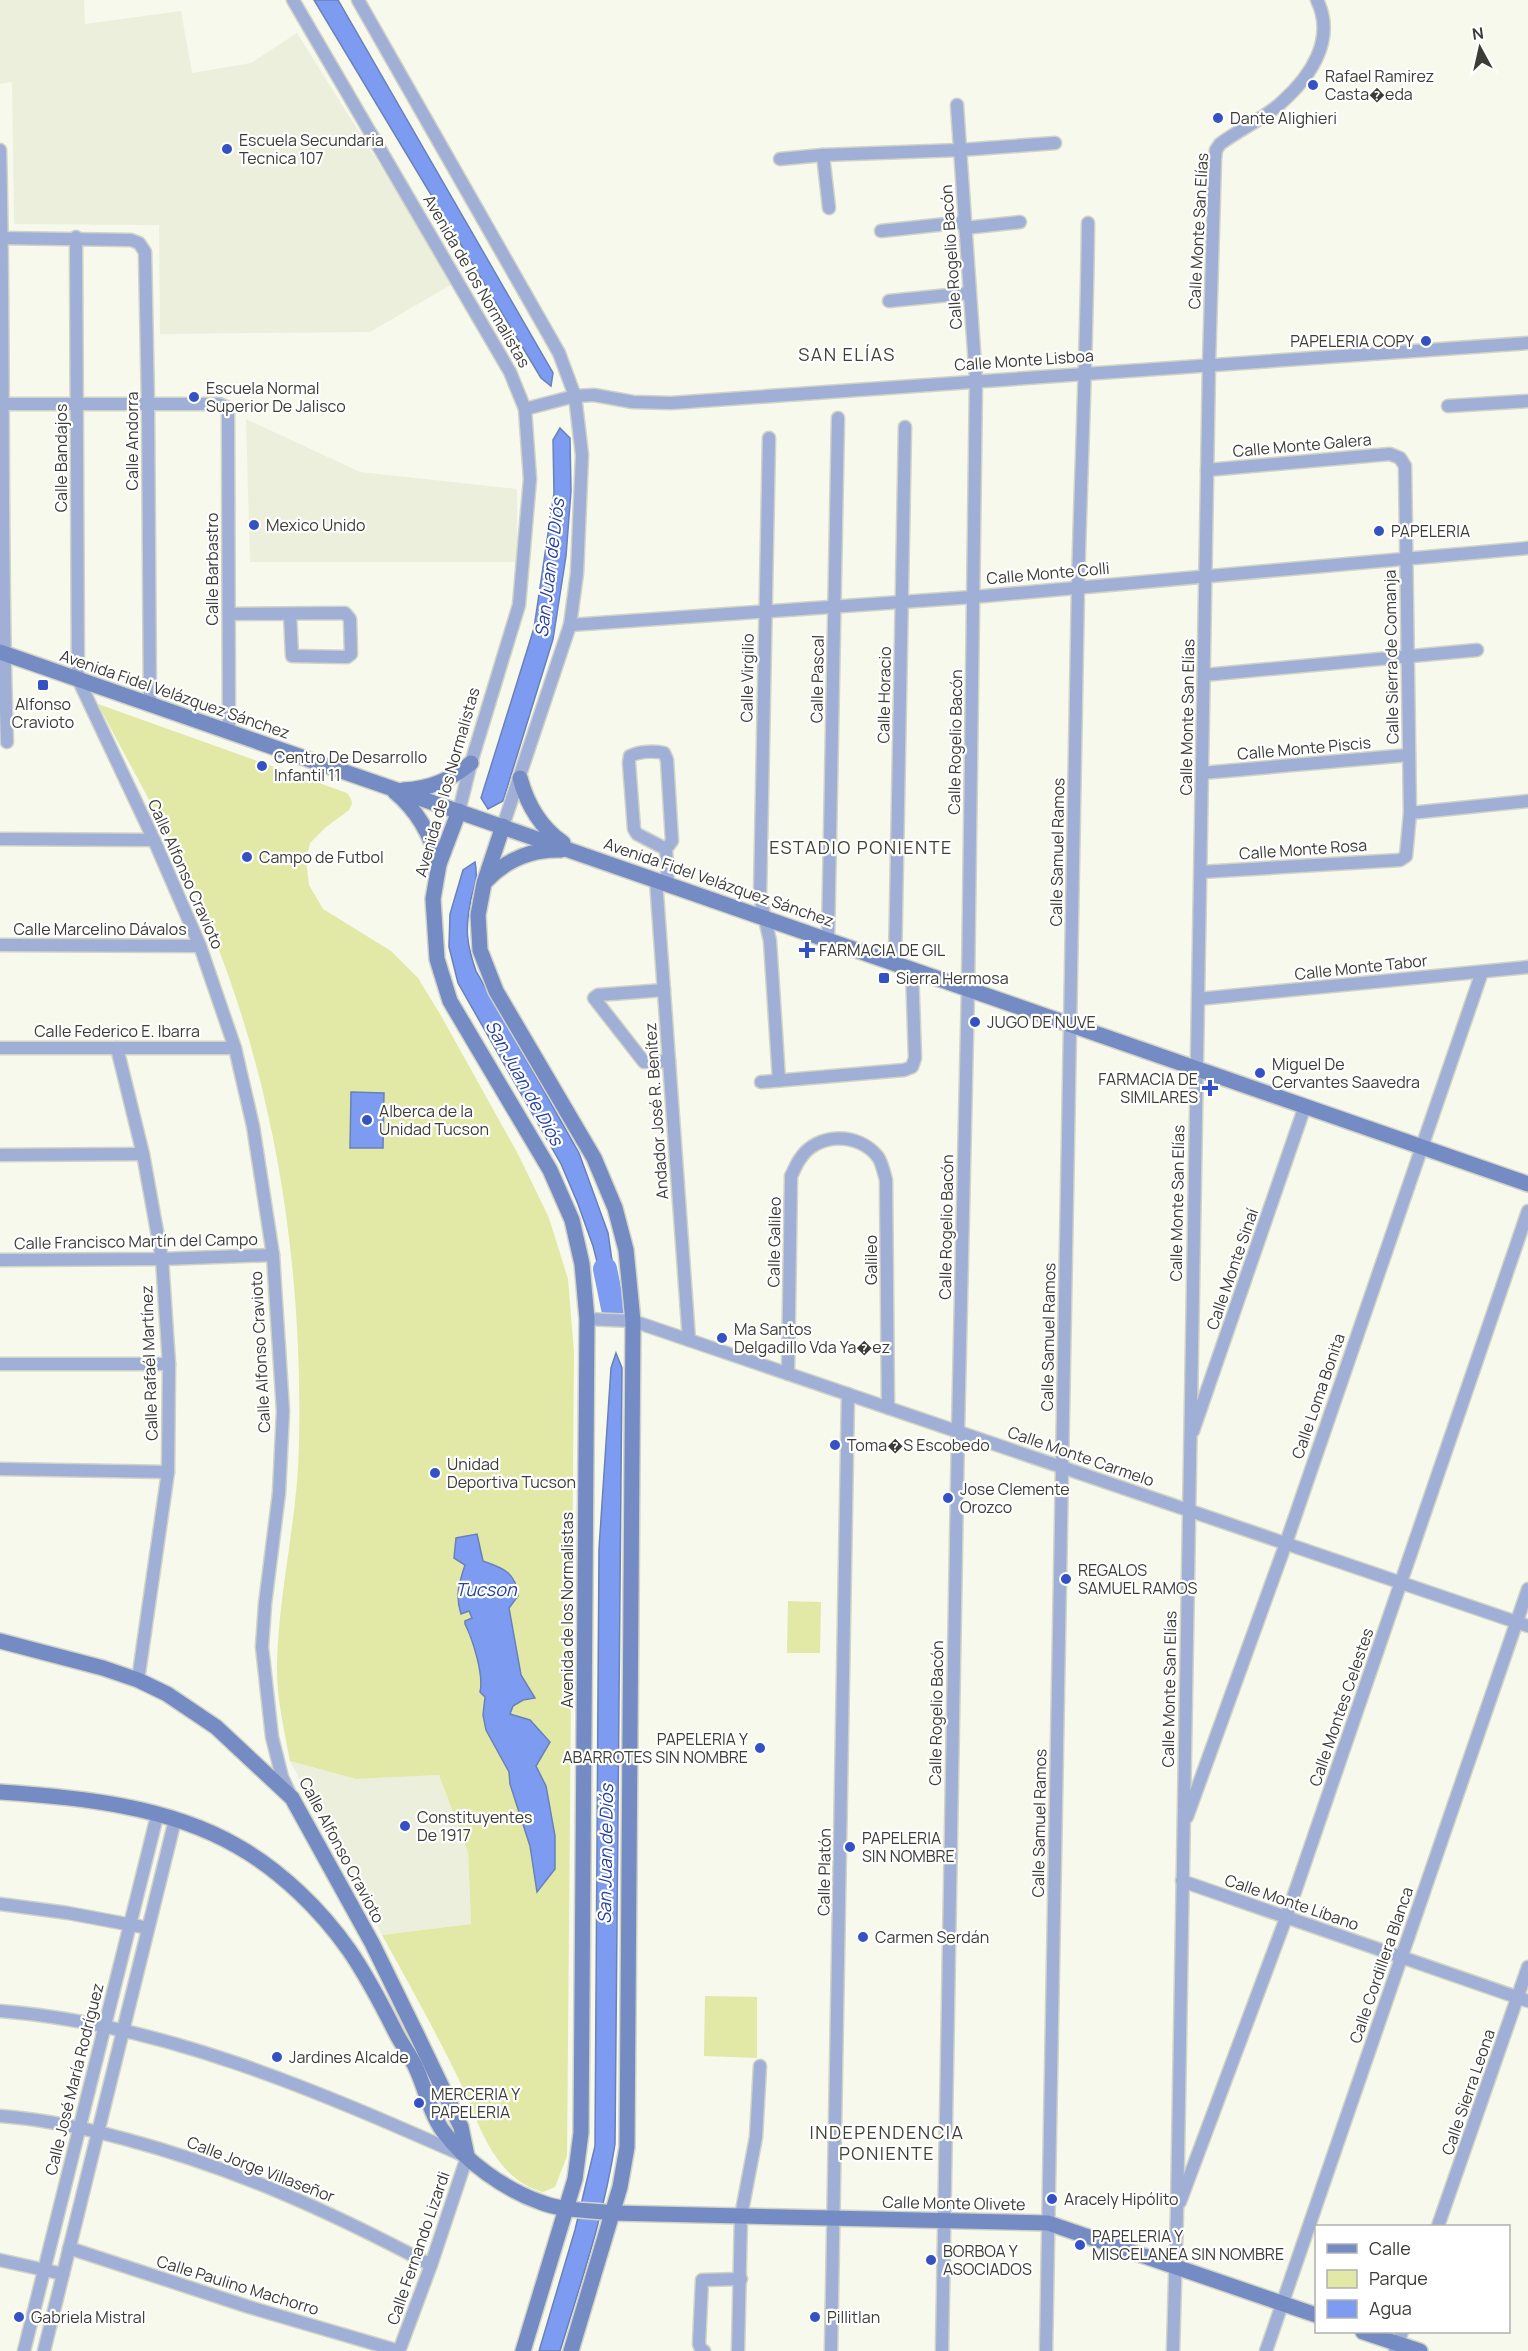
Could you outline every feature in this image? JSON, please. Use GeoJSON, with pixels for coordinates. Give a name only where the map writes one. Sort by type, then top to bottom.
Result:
{"type":"FeatureCollection","features":[{"type":"Feature","properties":{"kind":"street","name":"Avenida de los Normalistas"},"geometry":{"type":"LineString","coordinates":[[293,0],[510,372],[525,409],[530,479],[519,605],[471,763],[459,811],[439,864],[433,899],[437,959],[450,1001],[550,1170],[572,1220],[582,1264],[587,1319],[580,2155],[570,2208],[523,2351]]}},
{"type":"Feature","properties":{"kind":"street"},"geometry":{"type":"LineString","coordinates":[[358,0],[559,353],[575,396],[582,455],[577,573],[570,625],[484,883],[478,915],[480,950],[495,991],[594,1158],[615,1208],[626,1250],[633,1321],[627,2147],[571,2351]]}},
{"type":"Feature","properties":{"kind":"street","name":"Calle Monte San Elías"},"geometry":{"type":"LineString","coordinates":[[1173,2351],[1209,364],[1216,150],[1233,134],[1281,103],[1297,86],[1319,55],[1324,32],[1322,11],[1317,0]]}},
{"type":"Feature","properties":{"kind":"street","name":"Calle Rogelio Bacón"},"geometry":{"type":"LineString","coordinates":[[942,2351],[968,988],[976,380],[957,105]]}},
{"type":"Feature","properties":{"kind":"street"},"geometry":{"type":"LineString","coordinates":[[780,159],[1055,143]]}},
{"type":"Feature","properties":{"kind":"street"},"geometry":{"type":"LineString","coordinates":[[0,150],[2,652],[7,742]]}},
{"type":"Feature","properties":{"kind":"street"},"geometry":{"type":"LineString","coordinates":[[823,155],[829,208]]}},
{"type":"Feature","properties":{"kind":"street"},"geometry":{"type":"LineString","coordinates":[[881,231],[1020,222]]}},
{"type":"Feature","properties":{"kind":"street","name":"Calle Samuel Ramos"},"geometry":{"type":"LineString","coordinates":[[1046,2351],[1078,587],[1084,373],[1088,325],[1089,223]]}},
{"type":"Feature","properties":{"kind":"street","name":"Calle Andorra"},"geometry":{"type":"LineString","coordinates":[[1,238],[76,237],[131,240],[139,243],[144,252],[148,404],[150,704]]}},
{"type":"Feature","properties":{"kind":"street","name":"Calle Bandajos"},"geometry":{"type":"LineString","coordinates":[[76,237],[78,679]]}},
{"type":"Feature","properties":{"kind":"street"},"geometry":{"type":"LineString","coordinates":[[889,301],[969,293]]}},
{"type":"Feature","properties":{"kind":"street","name":"Calle Monte Lisboa"},"geometry":{"type":"LineString","coordinates":[[525,409],[575,396],[594,395],[633,402],[671,403],[1528,343]]}},
{"type":"Feature","properties":{"kind":"street"},"geometry":{"type":"LineString","coordinates":[[1448,406],[1528,401]]}},
{"type":"Feature","properties":{"kind":"street"},"geometry":{"type":"LineString","coordinates":[[1,404],[148,404]]}},
{"type":"Feature","properties":{"kind":"street","name":"Calle Barbastro"},"geometry":{"type":"LineString","coordinates":[[148,404],[219,404],[226,407],[228,414],[229,732]]}},
{"type":"Feature","properties":{"kind":"street","name":"Calle Pascal"},"geometry":{"type":"LineString","coordinates":[[828,940],[838,418]]}},
{"type":"Feature","properties":{"kind":"street","name":"Calle Horacio"},"geometry":{"type":"LineString","coordinates":[[895,964],[905,428]]}},
{"type":"Feature","properties":{"kind":"street","name":"Calle Virgilio"},"geometry":{"type":"LineString","coordinates":[[769,438],[760,897],[770,941],[779,1080]]}},
{"type":"Feature","properties":{"kind":"street","name":"Calle Monte Galera"},"geometry":{"type":"LineString","coordinates":[[1207,470],[1390,454],[1400,458]]}},
{"type":"Feature","properties":{"kind":"street","name":"Calle Sierra de Comanja"},"geometry":{"type":"LineString","coordinates":[[1400,458],[1405,466],[1408,656],[1410,813],[1406,856]]}},
{"type":"Feature","properties":{"kind":"street","name":"Calle Monte Colli"},"geometry":{"type":"LineString","coordinates":[[570,625],[974,597],[1528,548]]}},
{"type":"Feature","properties":{"kind":"street"},"geometry":{"type":"LineString","coordinates":[[229,614],[345,613],[349,615],[351,654],[347,657],[292,656],[290,614]]}},
{"type":"Feature","properties":{"kind":"street"},"geometry":{"type":"LineString","coordinates":[[1204,675],[1477,650]]}},
{"type":"Feature","properties":{"kind":"street","name":"Avenida Fidel Velázquez Sánchez"},"geometry":{"type":"LineString","coordinates":[[2,652],[1528,1184]]}},
{"type":"Feature","properties":{"kind":"street","name":"Calle Alfonso Cravioto"},"geometry":{"type":"LineString","coordinates":[[78,679],[90,709],[154,840],[200,946],[235,1048],[253,1126],[273,1255],[283,1411],[279,1492],[262,1647],[272,1737],[282,1777],[360,1921],[412,2024],[460,2127],[467,2157]]}},
{"type":"Feature","properties":{"kind":"street","name":"Andador José R. Benítez"},"geometry":{"type":"LineString","coordinates":[[666,849],[638,834],[634,829],[629,763],[630,756],[636,753],[664,753],[667,760],[672,841],[666,849],[662,882],[664,990],[689,1340]]}},
{"type":"Feature","properties":{"kind":"street","name":"Calle Monte Piscis"},"geometry":{"type":"LineString","coordinates":[[1202,773],[1409,754]]}},
{"type":"Feature","properties":{"kind":"street"},"geometry":{"type":"LineString","coordinates":[[390,788],[414,789],[437,784],[455,775],[471,763]]}},
{"type":"Feature","properties":{"kind":"street"},"geometry":{"type":"LineString","coordinates":[[520,778],[527,801],[540,821],[557,839],[578,852]]}},
{"type":"Feature","properties":{"kind":"street"},"geometry":{"type":"LineString","coordinates":[[390,788],[413,809],[422,821],[439,864]]}},
{"type":"Feature","properties":{"kind":"street"},"geometry":{"type":"LineString","coordinates":[[1410,813],[1528,801]]}},
{"type":"Feature","properties":{"kind":"street"},"geometry":{"type":"LineString","coordinates":[[0,839],[154,840]]}},
{"type":"Feature","properties":{"kind":"street"},"geometry":{"type":"LineString","coordinates":[[484,883],[502,867],[524,856],[551,849],[578,852]]}},
{"type":"Feature","properties":{"kind":"street","name":"Calle Monte Rosa"},"geometry":{"type":"LineString","coordinates":[[1201,872],[1400,860],[1406,856]]}},
{"type":"Feature","properties":{"kind":"street","name":"Calle Marcelino Dávalos"},"geometry":{"type":"LineString","coordinates":[[0,945],[200,946]]}},
{"type":"Feature","properties":{"kind":"street","name":"Calle Monte Tabor"},"geometry":{"type":"LineString","coordinates":[[1198,999],[1528,967]]}},
{"type":"Feature","properties":{"kind":"street"},"geometry":{"type":"LineString","coordinates":[[760,1082],[904,1070],[912,1067],[915,1058],[912,969]]}},
{"type":"Feature","properties":{"kind":"street","name":"Calle Loma Bonita"},"geometry":{"type":"LineString","coordinates":[[1182,1829],[1286,1543],[1420,1147],[1482,972]]}},
{"type":"Feature","properties":{"kind":"street"},"geometry":{"type":"LineString","coordinates":[[664,990],[598,995],[594,998],[644,1062],[669,1061]]}},
{"type":"Feature","properties":{"kind":"street","name":"Calle Federico E. Ibarra"},"geometry":{"type":"LineString","coordinates":[[0,1048],[235,1048]]}},
{"type":"Feature","properties":{"kind":"street","name":"Calle Rafaél Martínez"},"geometry":{"type":"LineString","coordinates":[[117,1048],[143,1154],[162,1259],[169,1364],[168,1472],[138,1680]]}},
{"type":"Feature","properties":{"kind":"street","name":"Calle Monte Sinaí"},"geometry":{"type":"LineString","coordinates":[[1190,1442],[1305,1106]]}},
{"type":"Feature","properties":{"kind":"street","name":"Calle Galileo"},"geometry":{"type":"LineString","coordinates":[[788,1374],[791,1176],[800,1157],[820,1142],[840,1137]]}},
{"type":"Feature","properties":{"kind":"street","name":"Galileo"},"geometry":{"type":"LineString","coordinates":[[840,1137],[863,1144],[878,1158],[886,1180],[888,1408]]}},
{"type":"Feature","properties":{"kind":"street"},"geometry":{"type":"LineString","coordinates":[[0,1155],[143,1154]]}},
{"type":"Feature","properties":{"kind":"street","name":"Calle Montes Celestes"},"geometry":{"type":"LineString","coordinates":[[1177,2212],[1286,1917],[1528,1211]]}},
{"type":"Feature","properties":{"kind":"street","name":"Calle Francisco Martín del Campo"},"geometry":{"type":"LineString","coordinates":[[0,1260],[162,1259],[273,1255]]}},
{"type":"Feature","properties":{"kind":"street","name":"Calle Monte Carmelo"},"geometry":{"type":"LineString","coordinates":[[587,1319],[633,1321],[1522,1624]]}},
{"type":"Feature","properties":{"kind":"street"},"geometry":{"type":"LineString","coordinates":[[0,1364],[169,1364]]}},
{"type":"Feature","properties":{"kind":"street","name":"Calle Platón"},"geometry":{"type":"LineString","coordinates":[[831,2351],[848,1394]]}},
{"type":"Feature","properties":{"kind":"street"},"geometry":{"type":"LineString","coordinates":[[0,1470],[168,1472]]}},
{"type":"Feature","properties":{"kind":"street","name":"Calle Cordillera Blanca"},"geometry":{"type":"LineString","coordinates":[[1266,2351],[1401,1958],[1522,1624],[1528,1589]]}},
{"type":"Feature","properties":{"kind":"street"},"geometry":{"type":"LineString","coordinates":[[0,1641],[67,1657],[138,1680],[167,1694],[216,1727],[292,1797]]}},
{"type":"Feature","properties":{"kind":"street","name":"Calle Monte Olivete"},"geometry":{"type":"LineString","coordinates":[[0,1792],[103,1803],[175,1820],[238,1846],[271,1870],[300,1895],[350,1952],[416,2067],[442,2129],[467,2157],[518,2193],[543,2203],[610,2212],[1048,2223],[1315,2315]]}},
{"type":"Feature","properties":{"kind":"street","name":"Calle José María Rodríguez"},"geometry":{"type":"LineString","coordinates":[[24,2351],[157,1816]]}},
{"type":"Feature","properties":{"kind":"street"},"geometry":{"type":"LineString","coordinates":[[48,2350],[69,2248],[175,1820]]}},
{"type":"Feature","properties":{"kind":"street","name":"Calle Monte Líbano"},"geometry":{"type":"LineString","coordinates":[[1182,1881],[1523,2000]]}},
{"type":"Feature","properties":{"kind":"street"},"geometry":{"type":"LineString","coordinates":[[0,1904],[68,1912],[148,1928]]}},
{"type":"Feature","properties":{"kind":"street"},"geometry":{"type":"LineString","coordinates":[[360,1921],[363,1973]]}},
{"type":"Feature","properties":{"kind":"street","name":"Calle Sierra Leona"},"geometry":{"type":"LineString","coordinates":[[1438,2225],[1523,2000],[1528,1967]]}},
{"type":"Feature","properties":{"kind":"street"},"geometry":{"type":"LineString","coordinates":[[0,2011],[29,2013],[105,2026],[218,2057],[297,2084],[467,2157]]}},
{"type":"Feature","properties":{"kind":"street"},"geometry":{"type":"LineString","coordinates":[[738,2351],[741,2216],[756,2137],[760,2066]]}},
{"type":"Feature","properties":{"kind":"street","name":"Calle Jorge Villaseñor"},"geometry":{"type":"LineString","coordinates":[[0,2116],[98,2132],[170,2151],[251,2179],[337,2216],[431,2265]]}},
{"type":"Feature","properties":{"kind":"street","name":"Calle Fernando Lizardi"},"geometry":{"type":"LineString","coordinates":[[399,2351],[467,2157]]}},
{"type":"Feature","properties":{"kind":"street","name":"Calle Paulino Machorro"},"geometry":{"type":"LineString","coordinates":[[69,2248],[249,2307],[399,2351]]}},
{"type":"Feature","properties":{"kind":"street"},"geometry":{"type":"LineString","coordinates":[[0,2260],[63,2274]]}},
{"type":"Feature","properties":{"kind":"street"},"geometry":{"type":"LineString","coordinates":[[704,2351],[699,2344],[702,2280],[741,2279]]}},
{"type":"Feature","properties":{"kind":"street"},"geometry":{"type":"LineString","coordinates":[[1370,2333],[1420,2351]]}},
{"type":"Feature","properties":{"kind":"shaded area","name":"Escuela Secundaria Tecnica 107"},"geometry":{"type":"Polygon","coordinates":[[[0,0],[84,0],[85,24],[181,11],[192,73],[251,63],[297,33],[454,283],[370,332],[160,334],[159,225],[14,224],[12,82],[0,84],[0,0]]]}},
{"type":"Feature","properties":{"kind":"shaded area"},"geometry":{"type":"Polygon","coordinates":[[[246,419],[360,472],[517,489],[517,562],[250,562],[246,419]]]}},
{"type":"Feature","properties":{"kind":"shaded area"},"geometry":{"type":"Polygon","coordinates":[[[290,1761],[356,1779],[439,1775],[468,1852],[471,1924],[382,1935],[290,1761]]]}},
{"type":"Feature","properties":{"kind":"green space","name":"Unidad Deportiva Tucson"},"geometry":{"type":"Polygon","coordinates":[[[98,704],[347,793],[352,804],[349,810],[326,827],[310,843],[306,860],[309,885],[323,909],[391,951],[418,978],[518,1154],[549,1218],[568,1279],[574,1352],[567,2156],[555,2187],[543,2192],[513,2177],[493,2152],[441,2045],[382,1935],[471,1924],[468,1852],[439,1775],[356,1779],[290,1761],[279,1700],[277,1663],[278,1635],[298,1471],[299,1377],[290,1245],[281,1179],[252,1050],[209,925],[170,841],[98,704]]]}},
{"type":"Feature","properties":{"kind":"green space"},"geometry":{"type":"Polygon","coordinates":[[[788,1601],[821,1602],[820,1653],[787,1653],[788,1601]]]}},
{"type":"Feature","properties":{"kind":"green space"},"geometry":{"type":"Polygon","coordinates":[[[705,1996],[757,1997],[757,2058],[704,2056],[705,1996]]]}},
{"type":"Feature","properties":{"kind":"water"},"geometry":{"type":"Polygon","coordinates":[[[314,0],[338,0],[553,373],[551,386],[541,378],[314,0]]]}},
{"type":"Feature","properties":{"kind":"water"},"geometry":{"type":"Polygon","coordinates":[[[560,428],[570,438],[571,491],[566,556],[553,639],[503,801],[488,809],[481,798],[534,628],[554,493],[553,440],[560,428]]]}},
{"type":"Feature","properties":{"kind":"water"},"geometry":{"type":"Polygon","coordinates":[[[475,862],[476,877],[467,927],[468,944],[476,971],[579,1153],[608,1233],[617,1295],[612,1302],[606,1297],[593,1246],[561,1164],[458,983],[449,947],[450,914],[463,870],[475,862]]]}},
{"type":"Feature","properties":{"kind":"water","name":"Alberca de la Unidad Tucson"},"geometry":{"type":"Polygon","coordinates":[[[351,1092],[384,1093],[383,1148],[350,1148],[351,1092]]]}},
{"type":"Feature","properties":{"kind":"water"},"geometry":{"type":"Polygon","coordinates":[[[616,1353],[622,1368],[615,2144],[598,2223],[560,2351],[539,2351],[575,2230],[595,2146],[599,1549],[611,1368],[616,1353]]]}},
{"type":"Feature","properties":{"kind":"water","name":"Tucson"},"geometry":{"type":"Polygon","coordinates":[[[477,1534],[483,1561],[507,1572],[517,1588],[518,1596],[509,1608],[521,1675],[535,1698],[523,1700],[513,1706],[510,1714],[530,1720],[550,1742],[536,1766],[546,1786],[555,1836],[555,1869],[537,1892],[530,1846],[510,1784],[509,1772],[486,1730],[483,1715],[485,1697],[480,1692],[479,1667],[465,1624],[465,1621],[472,1618],[469,1611],[461,1614],[459,1607],[458,1590],[465,1565],[454,1558],[456,1538],[477,1534]]]}},
{"type":"Feature","properties":{"kind":"waterway","name":"San Juan de Diós"},"geometry":{"type":"LineString","coordinates":[[605,1269],[613,1308]]}},
{"type":"Feature","properties":{"kind":"place","name":"Rafael Ramirez Casta�eda"},"geometry":{"type":"Point","coordinates":[1313,85]}},
{"type":"Feature","properties":{"kind":"place","name":"Dante Alighieri"},"geometry":{"type":"Point","coordinates":[1218,118]}},
{"type":"Feature","properties":{"kind":"place","name":"Escuela Secundaria Tecnica 107"},"geometry":{"type":"Point","coordinates":[227,149]}},
{"type":"Feature","properties":{"kind":"place","name":"PAPELERIA COPY"},"geometry":{"type":"Point","coordinates":[1426,341]}},
{"type":"Feature","properties":{"kind":"place","name":"Escuela Normal Superior De Jalisco"},"geometry":{"type":"Point","coordinates":[194,397]}},
{"type":"Feature","properties":{"kind":"place","name":"Mexico Unido"},"geometry":{"type":"Point","coordinates":[254,525]}},
{"type":"Feature","properties":{"kind":"place","name":"PAPELERIA"},"geometry":{"type":"Point","coordinates":[1379,531]}},
{"type":"Feature","properties":{"kind":"place","name":"Alfonso Cravioto"},"geometry":{"type":"Point","coordinates":[43,685]}},
{"type":"Feature","properties":{"kind":"place","name":"Centro De Desarrollo Infantil 11"},"geometry":{"type":"Point","coordinates":[262,766]}},
{"type":"Feature","properties":{"kind":"place","name":"Campo de Futbol"},"geometry":{"type":"Point","coordinates":[247,857]}},
{"type":"Feature","properties":{"kind":"place","name":"FARMACIA DE GIL"},"geometry":{"type":"Point","coordinates":[807,950]}},
{"type":"Feature","properties":{"kind":"place","name":"Sierra Hermosa"},"geometry":{"type":"Point","coordinates":[884,978]}},
{"type":"Feature","properties":{"kind":"place","name":"JUGO DE NUVE"},"geometry":{"type":"Point","coordinates":[975,1022]}},
{"type":"Feature","properties":{"kind":"place","name":"Miguel De Cervantes Saavedra"},"geometry":{"type":"Point","coordinates":[1260,1073]}},
{"type":"Feature","properties":{"kind":"place","name":"FARMACIA DE SIMILARES"},"geometry":{"type":"Point","coordinates":[1210,1088]}},
{"type":"Feature","properties":{"kind":"place","name":"Alberca de la Unidad Tucson"},"geometry":{"type":"Point","coordinates":[367,1120]}},
{"type":"Feature","properties":{"kind":"place","name":"Ma Santos Delgadillo Vda Ya�ez"},"geometry":{"type":"Point","coordinates":[722,1338]}},
{"type":"Feature","properties":{"kind":"place","name":"Toma�S Escobedo"},"geometry":{"type":"Point","coordinates":[835,1445]}},
{"type":"Feature","properties":{"kind":"place","name":"Unidad Deportiva Tucson"},"geometry":{"type":"Point","coordinates":[435,1473]}},
{"type":"Feature","properties":{"kind":"place","name":"Jose Clemente Orozco"},"geometry":{"type":"Point","coordinates":[948,1498]}},
{"type":"Feature","properties":{"kind":"place","name":"REGALOS SAMUEL RAMOS"},"geometry":{"type":"Point","coordinates":[1066,1579]}},
{"type":"Feature","properties":{"kind":"place","name":"PAPELERIA Y ABARROTES SIN NOMBRE"},"geometry":{"type":"Point","coordinates":[760,1748]}},
{"type":"Feature","properties":{"kind":"place","name":"Constituyentes De 1917"},"geometry":{"type":"Point","coordinates":[405,1826]}},
{"type":"Feature","properties":{"kind":"place","name":"PAPELERIA SIN NOMBRE"},"geometry":{"type":"Point","coordinates":[850,1847]}},
{"type":"Feature","properties":{"kind":"place","name":"Carmen Serdán"},"geometry":{"type":"Point","coordinates":[863,1937]}},
{"type":"Feature","properties":{"kind":"place","name":"Jardines Alcalde"},"geometry":{"type":"Point","coordinates":[277,2057]}},
{"type":"Feature","properties":{"kind":"place","name":"MERCERIA Y PAPELERIA"},"geometry":{"type":"Point","coordinates":[419,2103]}},
{"type":"Feature","properties":{"kind":"place","name":"Aracely Hipólito"},"geometry":{"type":"Point","coordinates":[1052,2199]}},
{"type":"Feature","properties":{"kind":"place","name":"PAPELERIA Y MISCELANEA SIN NOMBRE"},"geometry":{"type":"Point","coordinates":[1080,2245]}},
{"type":"Feature","properties":{"kind":"place","name":"BORBOA Y ASOCIADOS"},"geometry":{"type":"Point","coordinates":[931,2260]}},
{"type":"Feature","properties":{"kind":"place","name":"Gabriela Mistral"},"geometry":{"type":"Point","coordinates":[19,2317]}},
{"type":"Feature","properties":{"kind":"place","name":"Pillitlan"},"geometry":{"type":"Point","coordinates":[815,2317]}},
{"type":"Feature","properties":{"kind":"district","name":"SAN ELÍAS"},"geometry":{"type":"Point","coordinates":[847,355]}},
{"type":"Feature","properties":{"kind":"district","name":"ESTADIO PONIENTE"},"geometry":{"type":"Point","coordinates":[861,848]}},
{"type":"Feature","properties":{"kind":"district","name":"INDEPENDENCIA PONIENTE"},"geometry":{"type":"Point","coordinates":[887,2143]}}]}
